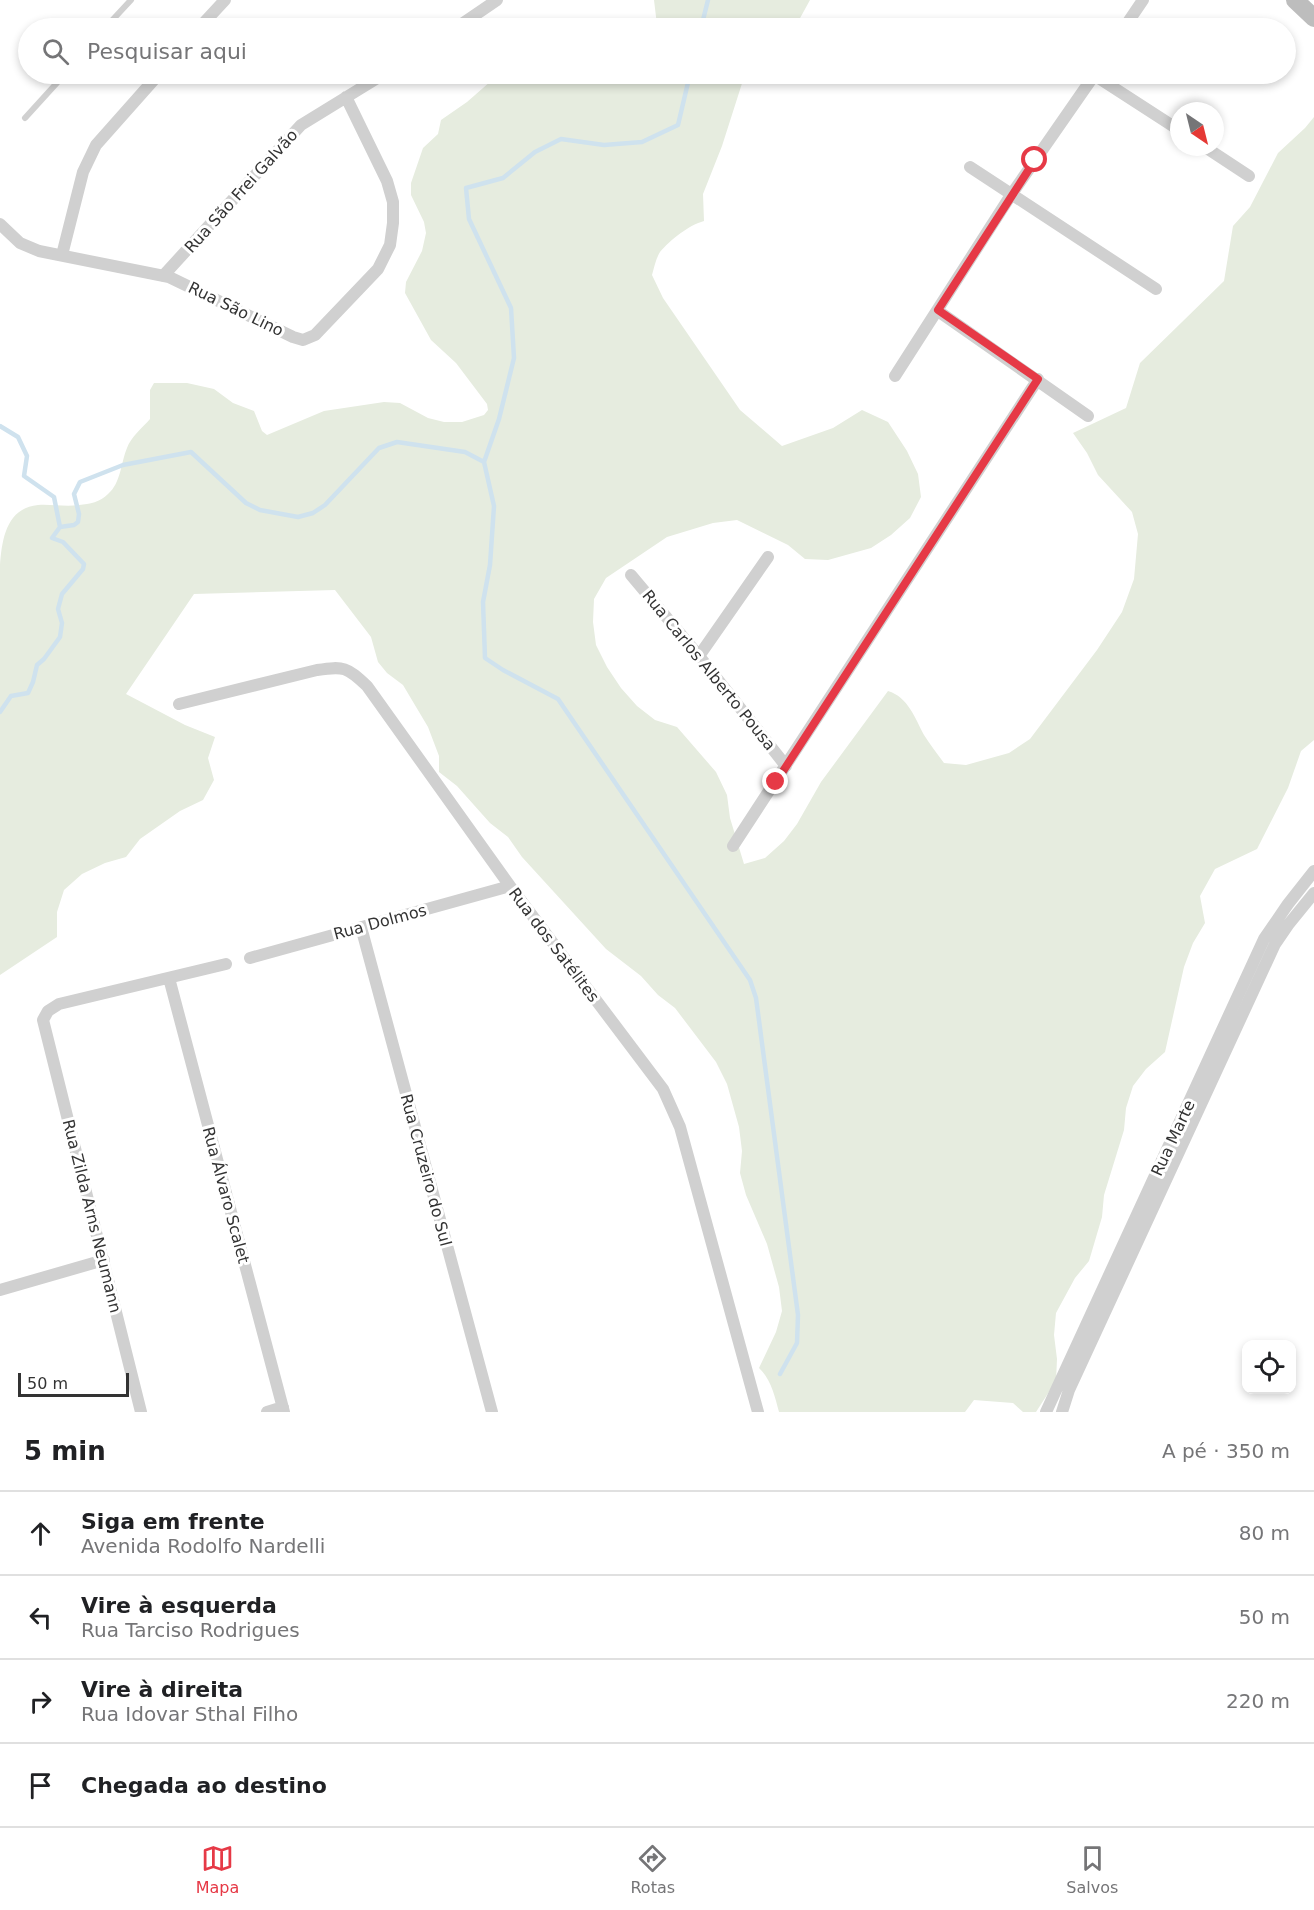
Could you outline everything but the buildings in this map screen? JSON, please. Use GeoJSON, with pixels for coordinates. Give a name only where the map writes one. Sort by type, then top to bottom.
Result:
{"type":"FeatureCollection","features":[{"type":"Feature","properties":{"kind":"main road"},"geometry":{"type":"LineString","coordinates":[[1296,0],[1314,18]]}},
{"type":"Feature","properties":{"kind":"street"},"geometry":{"type":"LineString","coordinates":[[208,18],[225,0]]}},
{"type":"Feature","properties":{"kind":"street"},"geometry":{"type":"LineString","coordinates":[[471,18],[497,0]]}},
{"type":"Feature","properties":{"kind":"street"},"geometry":{"type":"LineString","coordinates":[[1131,18],[1143,0]]}},
{"type":"Feature","properties":{"kind":"street"},"geometry":{"type":"LineString","coordinates":[[62,255],[83,172],[96,145],[150,84]]}},
{"type":"Feature","properties":{"kind":"street","name":"Rua São Frei Galvão"},"geometry":{"type":"LineString","coordinates":[[163,276],[301,125],[367,84]]}},
{"type":"Feature","properties":{"kind":"street"},"geometry":{"type":"LineString","coordinates":[[895,376],[1011,195],[1087,84]]}},
{"type":"Feature","properties":{"kind":"street"},"geometry":{"type":"LineString","coordinates":[[1109,84],[1170,124]]}},
{"type":"Feature","properties":{"kind":"street","name":"Rua São Lino"},"geometry":{"type":"LineString","coordinates":[[0,224],[20,243],[39,250],[163,276],[303,340],[315,335],[378,269],[390,245],[393,202],[387,181],[346,97]]}},
{"type":"Feature","properties":{"kind":"street"},"geometry":{"type":"LineString","coordinates":[[1219,156],[1249,176]]}},
{"type":"Feature","properties":{"kind":"street"},"geometry":{"type":"LineString","coordinates":[[970,167],[1155,289]]}},
{"type":"Feature","properties":{"kind":"street"},"geometry":{"type":"LineString","coordinates":[[938,310],[1088,416]]}},
{"type":"Feature","properties":{"kind":"street"},"geometry":{"type":"LineString","coordinates":[[733,846],[1038,379]]}},
{"type":"Feature","properties":{"kind":"street"},"geometry":{"type":"LineString","coordinates":[[699,656],[768,557]]}},
{"type":"Feature","properties":{"kind":"street","name":"Rua Carlos Alberto Pousa"},"geometry":{"type":"LineString","coordinates":[[631,575],[786,766]]}},
{"type":"Feature","properties":{"kind":"street","name":"Rua dos Satélites"},"geometry":{"type":"LineString","coordinates":[[179,704],[337,667],[352,672],[367,686],[510,886],[663,1089],[680,1127],[758,1412]]}},
{"type":"Feature","properties":{"kind":"street","name":"Rua Marte"},"geometry":{"type":"LineString","coordinates":[[1046,1412],[1264,939],[1314,871]]}},
{"type":"Feature","properties":{"kind":"street","name":"Rua Dolmos"},"geometry":{"type":"LineString","coordinates":[[250,958],[510,886]]}},
{"type":"Feature","properties":{"kind":"street","name":"Rua Marte"},"geometry":{"type":"LineString","coordinates":[[1062,1412],[1069,1390],[1275,944],[1314,893]]}},
{"type":"Feature","properties":{"kind":"street","name":"Rua Cruzeiro do Sul"},"geometry":{"type":"LineString","coordinates":[[361,927],[492,1412]]}},
{"type":"Feature","properties":{"kind":"street"},"geometry":{"type":"LineString","coordinates":[[169,978],[226,964]]}},
{"type":"Feature","properties":{"kind":"street","name":"Rua Zilda Arns Neumann"},"geometry":{"type":"LineString","coordinates":[[141,1412],[105,1260],[43,1020],[48,1011],[59,1004],[169,978]]}},
{"type":"Feature","properties":{"kind":"street","name":"Rua Álvaro Scalet"},"geometry":{"type":"LineString","coordinates":[[169,978],[283,1409]]}},
{"type":"Feature","properties":{"kind":"street"},"geometry":{"type":"LineString","coordinates":[[0,1290],[105,1260]]}},
{"type":"Feature","properties":{"kind":"street"},"geometry":{"type":"LineString","coordinates":[[267,1412],[283,1409]]}},
{"type":"Feature","properties":{"kind":"lane"},"geometry":{"type":"LineString","coordinates":[[114,18],[131,0]]}},
{"type":"Feature","properties":{"kind":"lane"},"geometry":{"type":"LineString","coordinates":[[25,118],[56,84]]}},
{"type":"Feature","properties":{"kind":"shaded area"},"geometry":{"type":"Polygon","coordinates":[[[654,0],[810,0],[800,18],[656,18],[654,0]]]}},
{"type":"Feature","properties":{"kind":"shaded area"},"geometry":{"type":"Polygon","coordinates":[[[488,84],[742,84],[722,146],[703,194],[704,221],[686,229],[664,247],[657,257],[652,275],[663,298],[740,410],[782,446],[833,428],[862,410],[888,422],[907,451],[918,474],[921,497],[910,518],[891,535],[871,548],[828,560],[805,559],[788,545],[737,520],[713,523],[667,537],[606,578],[594,599],[593,622],[596,645],[607,667],[637,706],[655,720],[677,727],[716,772],[727,795],[730,818],[744,864],[765,858],[784,841],[797,824],[821,782],[888,691],[906,703],[924,735],[944,763],[966,765],[1009,753],[1030,739],[1097,650],[1122,612],[1134,579],[1138,534],[1132,512],[1098,475],[1087,453],[1073,433],[1126,408],[1140,363],[1224,281],[1233,226],[1250,207],[1278,153],[1314,117],[1314,740],[1301,751],[1288,788],[1257,849],[1215,869],[1200,896],[1205,923],[1193,943],[1184,967],[1165,1052],[1146,1069],[1133,1086],[1126,1108],[1124,1130],[1104,1195],[1102,1217],[1089,1261],[1075,1278],[1056,1313],[1054,1335],[1057,1359],[1056,1381],[1036,1412],[1023,1412],[1013,1403],[974,1400],[965,1412],[779,1412],[770,1383],[759,1368],[776,1332],[782,1311],[779,1287],[767,1244],[746,1195],[740,1173],[742,1151],[739,1127],[727,1084],[716,1062],[675,1008],[658,995],[641,976],[606,949],[522,857],[508,837],[490,823],[457,786],[439,772],[439,756],[428,727],[403,685],[387,673],[378,662],[371,637],[335,590],[194,594],[126,694],[185,725],[215,737],[208,758],[214,780],[203,800],[180,811],[140,839],[126,857],[105,863],[82,874],[64,890],[57,912],[57,937],[0,975],[0,565],[4,536],[12,519],[27,507],[87,504],[105,497],[116,484],[129,444],[150,419],[150,390],[154,383],[187,383],[214,389],[233,403],[254,411],[262,431],[267,435],[324,411],[384,402],[400,403],[428,418],[444,422],[462,422],[484,415],[488,410],[487,404],[456,363],[431,340],[405,293],[406,282],[422,251],[426,233],[424,222],[411,195],[411,183],[423,148],[438,134],[441,120],[488,84]]]}},
{"type":"Feature","properties":{"kind":"waterway"},"geometry":{"type":"LineString","coordinates":[[704,18],[708,0]]}},
{"type":"Feature","properties":{"kind":"waterway"},"geometry":{"type":"LineString","coordinates":[[688,84],[678,125],[642,142],[604,145],[561,139],[535,152],[503,178],[466,188],[469,219],[511,308],[514,358],[499,419],[484,462],[494,506],[490,565],[483,602],[485,658],[558,699],[750,980],[756,998],[798,1315],[797,1343],[780,1374]]}},
{"type":"Feature","properties":{"kind":"waterway"},"geometry":{"type":"LineString","coordinates":[[0,426],[18,437],[27,456],[24,476],[54,497],[60,527]]}},
{"type":"Feature","properties":{"kind":"waterway"},"geometry":{"type":"LineString","coordinates":[[0,712],[11,696],[28,693],[37,665],[60,637],[62,623],[58,609],[62,594],[83,569],[84,564],[63,542],[52,538],[60,527],[74,525],[78,522],[79,514],[74,494],[80,482],[123,465],[191,452],[246,503],[260,510],[298,517],[313,513],[325,505],[379,448],[397,442],[465,452],[484,462]]}},
{"type":"Feature","properties":{"kind":"route"},"geometry":{"type":"LineString","coordinates":[[776,782],[1038,379],[938,310],[1035,160]]}}]}
